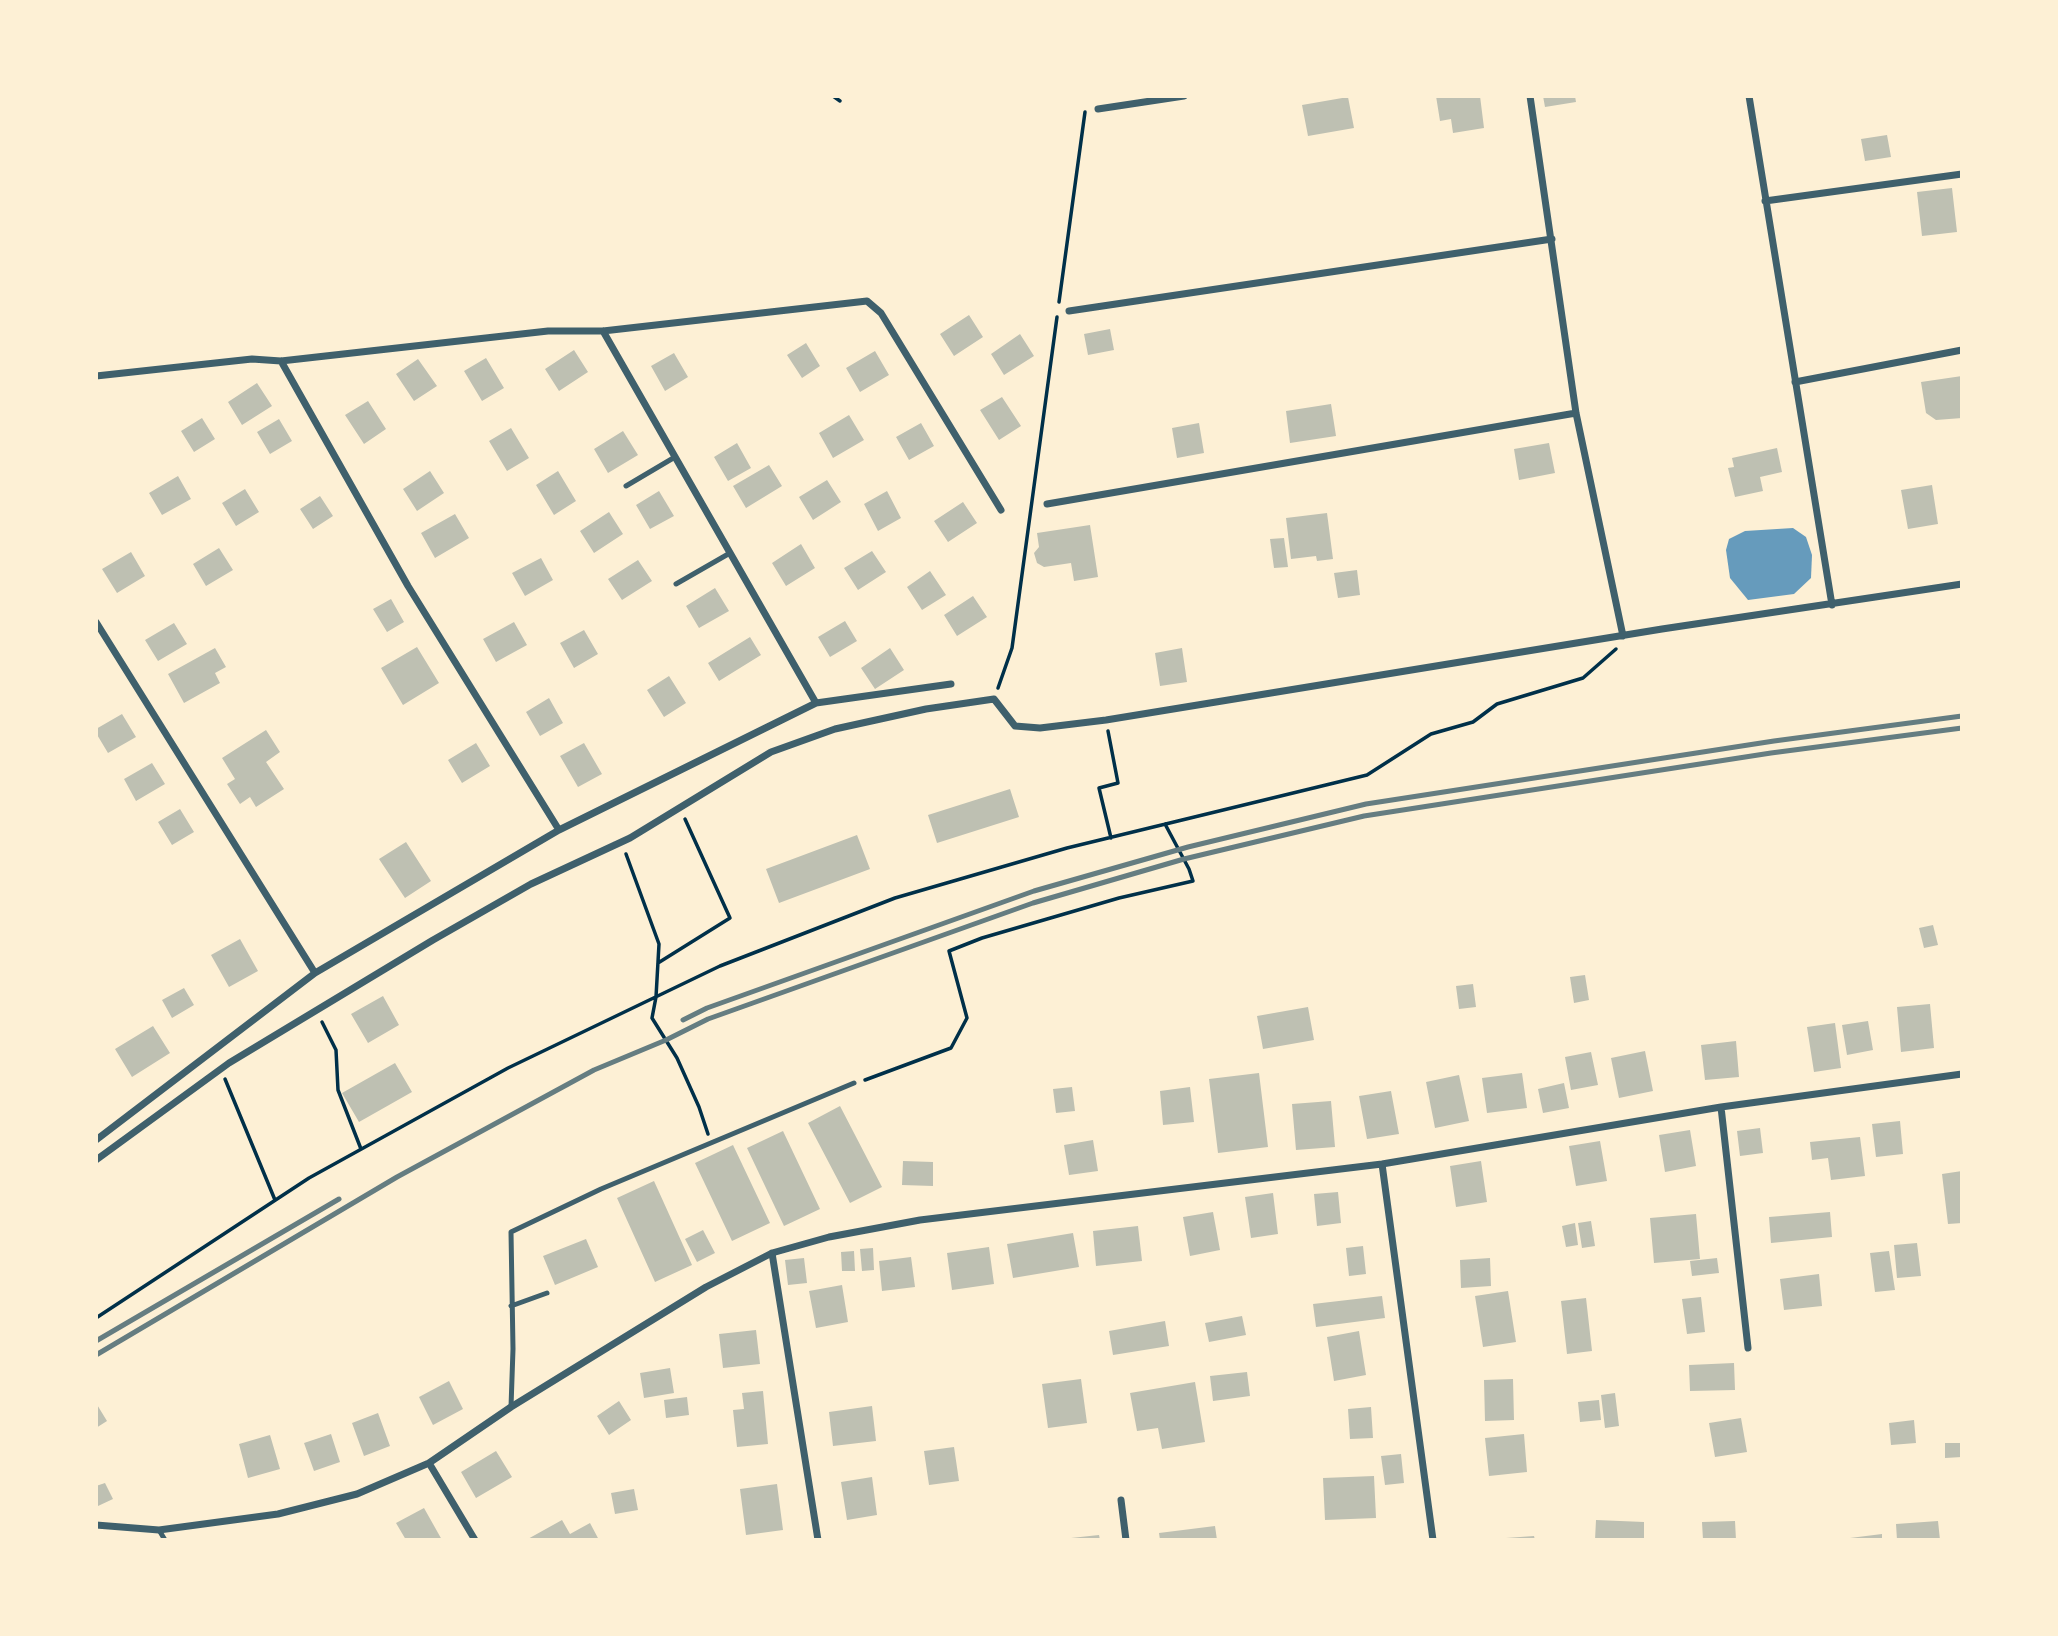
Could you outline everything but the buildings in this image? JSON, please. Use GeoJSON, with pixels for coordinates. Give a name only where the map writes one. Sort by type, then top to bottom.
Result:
{"type":"FeatureCollection","features":[{"type":"Feature","properties":{"kind":"street"},"geometry":{"type":"LineString","coordinates":[[1098,109],[1184,96]]}},
{"type":"Feature","properties":{"kind":"street"},"geometry":{"type":"LineString","coordinates":[[1530,96],[1576,412],[1623,636]]}},
{"type":"Feature","properties":{"kind":"street"},"geometry":{"type":"LineString","coordinates":[[1749,96],[1832,605]]}},
{"type":"Feature","properties":{"kind":"street"},"geometry":{"type":"LineString","coordinates":[[1765,201],[1962,174]]}},
{"type":"Feature","properties":{"kind":"street"},"geometry":{"type":"LineString","coordinates":[[1069,311],[1552,239]]}},
{"type":"Feature","properties":{"kind":"street"},"geometry":{"type":"LineString","coordinates":[[96,376],[252,359],[281,361],[548,331],[603,331],[867,301],[881,313],[1001,510]]}},
{"type":"Feature","properties":{"kind":"street"},"geometry":{"type":"LineString","coordinates":[[603,331],[816,703]]}},
{"type":"Feature","properties":{"kind":"street"},"geometry":{"type":"LineString","coordinates":[[1796,382],[1962,350]]}},
{"type":"Feature","properties":{"kind":"street"},"geometry":{"type":"LineString","coordinates":[[281,361],[408,586],[559,830]]}},
{"type":"Feature","properties":{"kind":"street"},"geometry":{"type":"LineString","coordinates":[[1047,504],[1576,412]]}},
{"type":"Feature","properties":{"kind":"street"},"geometry":{"type":"LineString","coordinates":[[96,1160],[221,1069],[531,884],[622,842],[771,752],[835,729],[926,709],[994,699],[1015,726],[1041,728],[1106,720],[1962,584]]}},
{"type":"Feature","properties":{"kind":"street"},"geometry":{"type":"LineString","coordinates":[[96,622],[315,974]]}},
{"type":"Feature","properties":{"kind":"street"},"geometry":{"type":"LineString","coordinates":[[96,1140],[315,974],[559,830],[816,703],[951,684]]}},
{"type":"Feature","properties":{"kind":"street"},"geometry":{"type":"LineString","coordinates":[[96,1525],[159,1530],[278,1514],[357,1494],[429,1462],[511,1407],[706,1287],[772,1253],[829,1237],[920,1220],[1382,1164],[1721,1107],[1962,1074]]}},
{"type":"Feature","properties":{"kind":"street"},"geometry":{"type":"LineString","coordinates":[[1721,1107],[1748,1348]]}},
{"type":"Feature","properties":{"kind":"street"},"geometry":{"type":"LineString","coordinates":[[1382,1164],[1433,1540]]}},
{"type":"Feature","properties":{"kind":"street"},"geometry":{"type":"LineString","coordinates":[[772,1253],[818,1540]]}},
{"type":"Feature","properties":{"kind":"street"},"geometry":{"type":"LineString","coordinates":[[429,1462],[475,1540]]}},
{"type":"Feature","properties":{"kind":"street"},"geometry":{"type":"LineString","coordinates":[[1121,1500],[1126,1540]]}},
{"type":"Feature","properties":{"kind":"lane"},"geometry":{"type":"LineString","coordinates":[[626,486],[675,457]]}},
{"type":"Feature","properties":{"kind":"lane"},"geometry":{"type":"LineString","coordinates":[[676,584],[730,552]]}},
{"type":"Feature","properties":{"kind":"lane"},"geometry":{"type":"LineString","coordinates":[[511,1407],[511,1232],[601,1189],[855,1083]]}},
{"type":"Feature","properties":{"kind":"lane"},"geometry":{"type":"LineString","coordinates":[[512,1306],[547,1293]]}},
{"type":"Feature","properties":{"kind":"lane"},"geometry":{"type":"LineString","coordinates":[[159,1530],[166,1540]]}},
{"type":"Feature","properties":{"kind":"path"},"geometry":{"type":"LineString","coordinates":[[833,96],[840,101]]}},
{"type":"Feature","properties":{"kind":"path"},"geometry":{"type":"LineString","coordinates":[[994,699],[1012,648],[1085,109],[1098,109]]}},
{"type":"Feature","properties":{"kind":"path"},"geometry":{"type":"LineString","coordinates":[[96,1318],[309,1178],[508,1068],[720,966],[895,898],[1111,838],[1367,775],[1431,734],[1473,722],[1497,704],[1583,678],[1621,644]]}},
{"type":"Feature","properties":{"kind":"path"},"geometry":{"type":"LineString","coordinates":[[1106,720],[1118,783],[1099,788],[1111,838]]}},
{"type":"Feature","properties":{"kind":"path"},"geometry":{"type":"LineString","coordinates":[[658,963],[730,918],[680,807]]}},
{"type":"Feature","properties":{"kind":"path"},"geometry":{"type":"LineString","coordinates":[[855,1083],[951,1048],[967,1017],[949,951],[1108,901],[1193,881],[1165,824]]}},
{"type":"Feature","properties":{"kind":"path"},"geometry":{"type":"LineString","coordinates":[[622,842],[659,944],[652,1018],[677,1058],[699,1107],[711,1143]]}},
{"type":"Feature","properties":{"kind":"path"},"geometry":{"type":"LineString","coordinates":[[316,1011],[336,1050],[338,1090],[362,1149]]}},
{"type":"Feature","properties":{"kind":"path"},"geometry":{"type":"LineString","coordinates":[[221,1069],[275,1200]]}},
{"type":"Feature","properties":{"kind":"water"},"geometry":{"type":"Polygon","coordinates":[[[1793,528],[1806,537],[1812,555],[1811,578],[1794,594],[1748,600],[1730,578],[1726,550],[1729,539],[1745,531],[1793,528]]]}},
{"type":"Feature","properties":{"kind":"railway"},"geometry":{"type":"LineString","coordinates":[[683,1020],[707,1008],[1034,891],[1188,847],[1366,804],[1774,741],[1962,716]]}},
{"type":"Feature","properties":{"kind":"railway"},"geometry":{"type":"LineString","coordinates":[[96,1355],[397,1177],[594,1070],[708,1019],[1033,903],[1184,859],[1364,816],[1771,753],[1962,728]]}},
{"type":"Feature","properties":{"kind":"railway"},"geometry":{"type":"LineString","coordinates":[[96,1341],[339,1199]]}}]}
